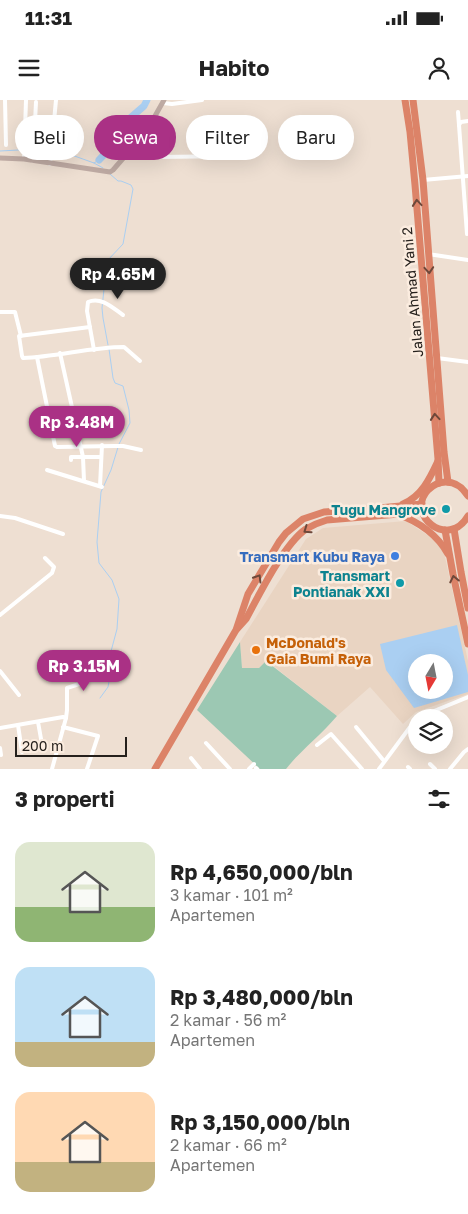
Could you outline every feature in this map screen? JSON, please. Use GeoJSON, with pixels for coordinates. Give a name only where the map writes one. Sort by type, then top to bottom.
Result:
{"type":"FeatureCollection","features":[{"type":"Feature","properties":{"kind":"highway","name":"Jalan Ahmad Yani 2"},"geometry":{"type":"LineString","coordinates":[[406,100],[415,185],[439,483]]}},
{"type":"Feature","properties":{"kind":"highway","name":"Jalan Ahmad Yani 2"},"geometry":{"type":"LineString","coordinates":[[413,100],[422,180],[448,482]]}},
{"type":"Feature","properties":{"kind":"highway"},"geometry":{"type":"LineString","coordinates":[[236,630],[246,619],[288,548],[305,530],[327,520],[398,510],[409,502],[429,480],[438,459]]}},
{"type":"Feature","properties":{"kind":"highway"},"geometry":{"type":"LineString","coordinates":[[468,496],[459,486],[448,482],[439,483],[430,488],[423,498],[425,518],[434,527],[445,530],[454,529],[464,522],[468,516]]}},
{"type":"Feature","properties":{"kind":"highway"},"geometry":{"type":"LineString","coordinates":[[155,769],[236,630],[248,594],[286,533],[303,519],[324,512],[423,508]]}},
{"type":"Feature","properties":{"kind":"highway"},"geometry":{"type":"LineString","coordinates":[[398,510],[435,537],[442,544],[450,559]]}},
{"type":"Feature","properties":{"kind":"highway"},"geometry":{"type":"LineString","coordinates":[[454,529],[468,608]]}},
{"type":"Feature","properties":{"kind":"highway"},"geometry":{"type":"LineString","coordinates":[[445,530],[468,644]]}},
{"type":"Feature","properties":{"kind":"street"},"geometry":{"type":"LineString","coordinates":[[5,100],[6,144]]}},
{"type":"Feature","properties":{"kind":"street"},"geometry":{"type":"LineString","coordinates":[[25,115],[26,100]]}},
{"type":"Feature","properties":{"kind":"street"},"geometry":{"type":"LineString","coordinates":[[50,164],[56,100]]}},
{"type":"Feature","properties":{"kind":"street"},"geometry":{"type":"LineString","coordinates":[[156,115],[164,102],[172,104],[202,100]]}},
{"type":"Feature","properties":{"kind":"street"},"geometry":{"type":"LineString","coordinates":[[36,102],[33,161],[107,172],[113,170],[122,160]]}},
{"type":"Feature","properties":{"kind":"street"},"geometry":{"type":"LineString","coordinates":[[458,112],[466,176],[467,234]]}},
{"type":"Feature","properties":{"kind":"street"},"geometry":{"type":"LineString","coordinates":[[459,125],[461,122],[468,121]]}},
{"type":"Feature","properties":{"kind":"street"},"geometry":{"type":"LineString","coordinates":[[462,147],[468,146]]}},
{"type":"Feature","properties":{"kind":"street"},"geometry":{"type":"LineString","coordinates":[[0,158],[15,157]]}},
{"type":"Feature","properties":{"kind":"street"},"geometry":{"type":"LineString","coordinates":[[422,180],[466,176]]}},
{"type":"Feature","properties":{"kind":"street"},"geometry":{"type":"LineString","coordinates":[[428,254],[468,260]]}},
{"type":"Feature","properties":{"kind":"street"},"geometry":{"type":"LineString","coordinates":[[94,350],[87,311],[88,302],[91,300],[102,301],[123,315]]}},
{"type":"Feature","properties":{"kind":"street"},"geometry":{"type":"LineString","coordinates":[[0,312],[15,312],[21,336],[19,338],[23,358],[106,348],[126,348],[140,361]]}},
{"type":"Feature","properties":{"kind":"street"},"geometry":{"type":"LineString","coordinates":[[21,336],[90,327]]}},
{"type":"Feature","properties":{"kind":"street"},"geometry":{"type":"LineString","coordinates":[[60,353],[83,457],[84,482]]}},
{"type":"Feature","properties":{"kind":"street"},"geometry":{"type":"LineString","coordinates":[[37,357],[55,446],[118,446],[141,450]]}},
{"type":"Feature","properties":{"kind":"street"},"geometry":{"type":"LineString","coordinates":[[437,358],[468,362]]}},
{"type":"Feature","properties":{"kind":"street"},"geometry":{"type":"LineString","coordinates":[[47,470],[101,486],[102,446]]}},
{"type":"Feature","properties":{"kind":"street"},"geometry":{"type":"LineString","coordinates":[[71,460],[71,458],[101,457]]}},
{"type":"Feature","properties":{"kind":"street"},"geometry":{"type":"LineString","coordinates":[[0,516],[15,518],[63,534]]}},
{"type":"Feature","properties":{"kind":"street"},"geometry":{"type":"LineString","coordinates":[[0,614],[52,573],[54,567],[45,558]]}},
{"type":"Feature","properties":{"kind":"street"},"geometry":{"type":"LineString","coordinates":[[52,769],[66,718],[67,688],[88,681],[92,664]]}},
{"type":"Feature","properties":{"kind":"street"},"geometry":{"type":"LineString","coordinates":[[0,672],[19,695]]}},
{"type":"Feature","properties":{"kind":"street"},"geometry":{"type":"LineString","coordinates":[[439,709],[468,697]]}},
{"type":"Feature","properties":{"kind":"street"},"geometry":{"type":"LineString","coordinates":[[0,728],[66,718]]}},
{"type":"Feature","properties":{"kind":"street"},"geometry":{"type":"LineString","coordinates":[[38,722],[43,750]]}},
{"type":"Feature","properties":{"kind":"street"},"geometry":{"type":"LineString","coordinates":[[18,725],[22,752]]}},
{"type":"Feature","properties":{"kind":"street"},"geometry":{"type":"LineString","coordinates":[[64,727],[98,736],[87,769]]}},
{"type":"Feature","properties":{"kind":"street"},"geometry":{"type":"LineString","coordinates":[[356,727],[384,761]]}},
{"type":"Feature","properties":{"kind":"street"},"geometry":{"type":"LineString","coordinates":[[379,769],[408,730]]}},
{"type":"Feature","properties":{"kind":"street"},"geometry":{"type":"LineString","coordinates":[[317,745],[332,734],[362,769]]}},
{"type":"Feature","properties":{"kind":"street"},"geometry":{"type":"LineString","coordinates":[[206,743],[230,769]]}},
{"type":"Feature","properties":{"kind":"street"},"geometry":{"type":"LineString","coordinates":[[0,748],[1,755]]}},
{"type":"Feature","properties":{"kind":"street"},"geometry":{"type":"LineString","coordinates":[[450,769],[468,749]]}},
{"type":"Feature","properties":{"kind":"street"},"geometry":{"type":"LineString","coordinates":[[191,758],[200,769]]}},
{"type":"Feature","properties":{"kind":"street"},"geometry":{"type":"LineString","coordinates":[[430,764],[435,769]]}},
{"type":"Feature","properties":{"kind":"street"},"geometry":{"type":"LineString","coordinates":[[249,769],[256,767]]}},
{"type":"Feature","properties":{"kind":"shaded area"},"geometry":{"type":"Polygon","coordinates":[[[406,521],[435,540],[443,548],[468,661],[468,694],[425,709],[408,709],[408,719],[403,724],[370,687],[337,716],[267,661],[259,668],[242,668],[240,642],[306,539],[323,528],[406,521]]]}},
{"type":"Feature","properties":{"kind":"green space"},"geometry":{"type":"Polygon","coordinates":[[[240,642],[242,668],[259,668],[266,661],[337,716],[286,769],[260,769],[197,710],[240,642]]]}},
{"type":"Feature","properties":{"kind":"water"},"geometry":{"type":"Polygon","coordinates":[[[457,625],[468,675],[468,692],[453,696],[453,654],[408,654],[408,699],[444,699],[414,708],[386,670],[380,644],[457,625]]]}},
{"type":"Feature","properties":{"kind":"waterway"},"geometry":{"type":"LineString","coordinates":[[134,115],[144,106],[147,100]]}},
{"type":"Feature","properties":{"kind":"waterway"},"geometry":{"type":"LineString","coordinates":[[0,151],[55,149],[94,163],[99,160]]}},
{"type":"Feature","properties":{"kind":"waterway"},"geometry":{"type":"LineString","coordinates":[[94,163],[103,168]]}},
{"type":"Feature","properties":{"kind":"waterway"},"geometry":{"type":"LineString","coordinates":[[108,345],[102,308],[107,261],[123,244],[133,189],[131,185],[118,181],[110,174]]}},
{"type":"Feature","properties":{"kind":"waterway"},"geometry":{"type":"LineString","coordinates":[[100,698],[108,687],[110,655],[117,629],[119,599],[112,580],[99,563],[97,542],[101,492],[111,470],[119,444],[130,423],[123,386],[115,383],[113,378],[109,349]]}},
{"type":"Feature","properties":{"kind":"place","name":"Tugu Mangrove"},"geometry":{"type":"Point","coordinates":[446,509]}},
{"type":"Feature","properties":{"kind":"place","name":"Transmart Kubu Raya"},"geometry":{"type":"Point","coordinates":[395,556]}},
{"type":"Feature","properties":{"kind":"place","name":"Transmart Pontianak XXI"},"geometry":{"type":"Point","coordinates":[400,583]}},
{"type":"Feature","properties":{"kind":"place","name":"McDonald's Gaia Bumi Raya"},"geometry":{"type":"Point","coordinates":[256,650]}}]}
